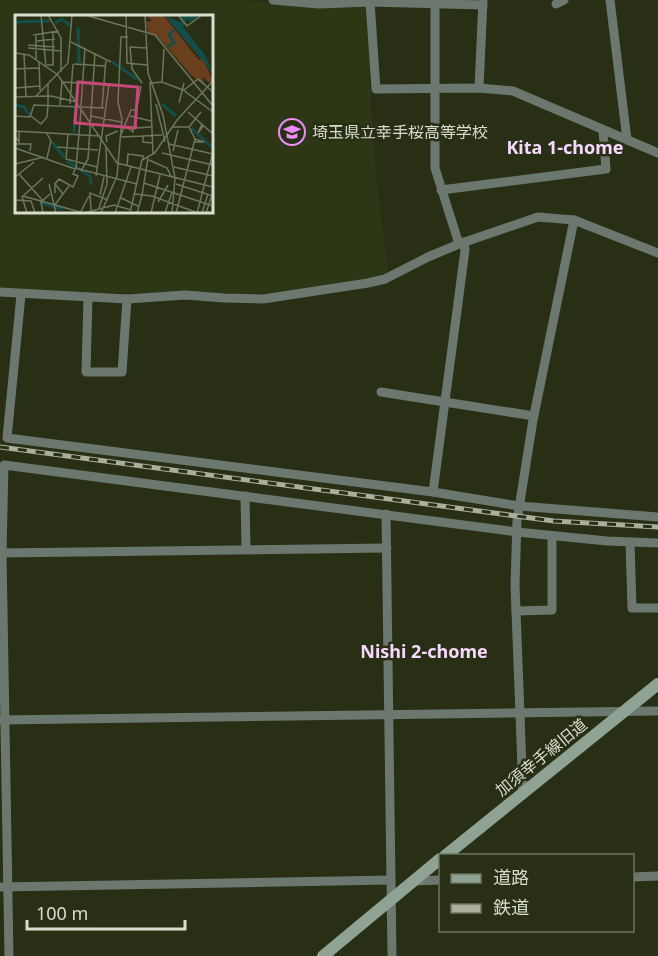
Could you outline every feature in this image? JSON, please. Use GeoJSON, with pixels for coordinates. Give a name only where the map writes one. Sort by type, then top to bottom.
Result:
{"type":"FeatureCollection","features":[{"type":"Feature","properties":{"kind":"street"},"geometry":{"type":"LineString","coordinates":[[273,0],[319,4],[483,3],[479,87]]}},
{"type":"Feature","properties":{"kind":"street"},"geometry":{"type":"LineString","coordinates":[[610,0],[627,140]]}},
{"type":"Feature","properties":{"kind":"street"},"geometry":{"type":"LineString","coordinates":[[370,2],[376,89],[479,87],[513,91],[658,153]]}},
{"type":"Feature","properties":{"kind":"street"},"geometry":{"type":"LineString","coordinates":[[433,492],[465,250],[441,190],[435,168],[435,3]]}},
{"type":"Feature","properties":{"kind":"street"},"geometry":{"type":"LineString","coordinates":[[441,190],[606,170],[603,130]]}},
{"type":"Feature","properties":{"kind":"street"},"geometry":{"type":"LineString","coordinates":[[0,292],[21,295],[127,299],[185,295],[262,298],[385,279],[461,243],[538,217],[574,220],[658,253]]}},
{"type":"Feature","properties":{"kind":"street"},"geometry":{"type":"LineString","coordinates":[[523,793],[516,611],[519,506],[534,416],[574,220]]}},
{"type":"Feature","properties":{"kind":"street"},"geometry":{"type":"LineString","coordinates":[[21,295],[7,438],[433,492],[519,506],[658,517]]}},
{"type":"Feature","properties":{"kind":"street"},"geometry":{"type":"LineString","coordinates":[[88,297],[86,372],[122,372],[127,299]]}},
{"type":"Feature","properties":{"kind":"street"},"geometry":{"type":"LineString","coordinates":[[381,392],[534,416]]}},
{"type":"Feature","properties":{"kind":"street"},"geometry":{"type":"LineString","coordinates":[[9,956],[4,887],[1,553],[4,465],[517,532],[658,543]]}},
{"type":"Feature","properties":{"kind":"street"},"geometry":{"type":"LineString","coordinates":[[245,496],[246,549]]}},
{"type":"Feature","properties":{"kind":"street"},"geometry":{"type":"LineString","coordinates":[[386,514],[392,956]]}},
{"type":"Feature","properties":{"kind":"street"},"geometry":{"type":"LineString","coordinates":[[516,611],[552,610],[552,536]]}},
{"type":"Feature","properties":{"kind":"street"},"geometry":{"type":"LineString","coordinates":[[630,542],[632,608],[658,608]]}},
{"type":"Feature","properties":{"kind":"street"},"geometry":{"type":"LineString","coordinates":[[1,553],[387,548]]}},
{"type":"Feature","properties":{"kind":"street","name":"加須幸手線旧道"},"geometry":{"type":"LineString","coordinates":[[446,854],[658,684]]}},
{"type":"Feature","properties":{"kind":"street"},"geometry":{"type":"LineString","coordinates":[[3,720],[658,711]]}},
{"type":"Feature","properties":{"kind":"street"},"geometry":{"type":"LineString","coordinates":[[329,954],[439,861]]}},
{"type":"Feature","properties":{"kind":"street"},"geometry":{"type":"LineString","coordinates":[[634,877],[658,876]]}},
{"type":"Feature","properties":{"kind":"street"},"geometry":{"type":"LineString","coordinates":[[4,887],[392,880]]}},
{"type":"Feature","properties":{"kind":"street"},"geometry":{"type":"LineString","coordinates":[[414,881],[439,880]]}},
{"type":"Feature","properties":{"kind":"shaded area","name":"埼玉県立幸手桜高等学校"},"geometry":{"type":"Polygon","coordinates":[[[0,0],[247,0],[279,5],[364,6],[368,9],[370,89],[376,174],[388,273],[367,279],[273,292],[238,294],[185,291],[128,293],[25,290],[0,287],[0,0]]]}},
{"type":"Feature","properties":{"kind":"railway"},"geometry":{"type":"LineString","coordinates":[[0,447],[554,521],[658,527]]}},
{"type":"Feature","properties":{"kind":"place","name":"埼玉県立幸手桜高等学校"},"geometry":{"type":"Point","coordinates":[292,132]}},
{"type":"Feature","properties":{"kind":"district","name":"Kita 1-chome"},"geometry":{"type":"Point","coordinates":[565,147]}},
{"type":"Feature","properties":{"kind":"district","name":"Nishi 2-chome"},"geometry":{"type":"Point","coordinates":[424,651]}}]}
